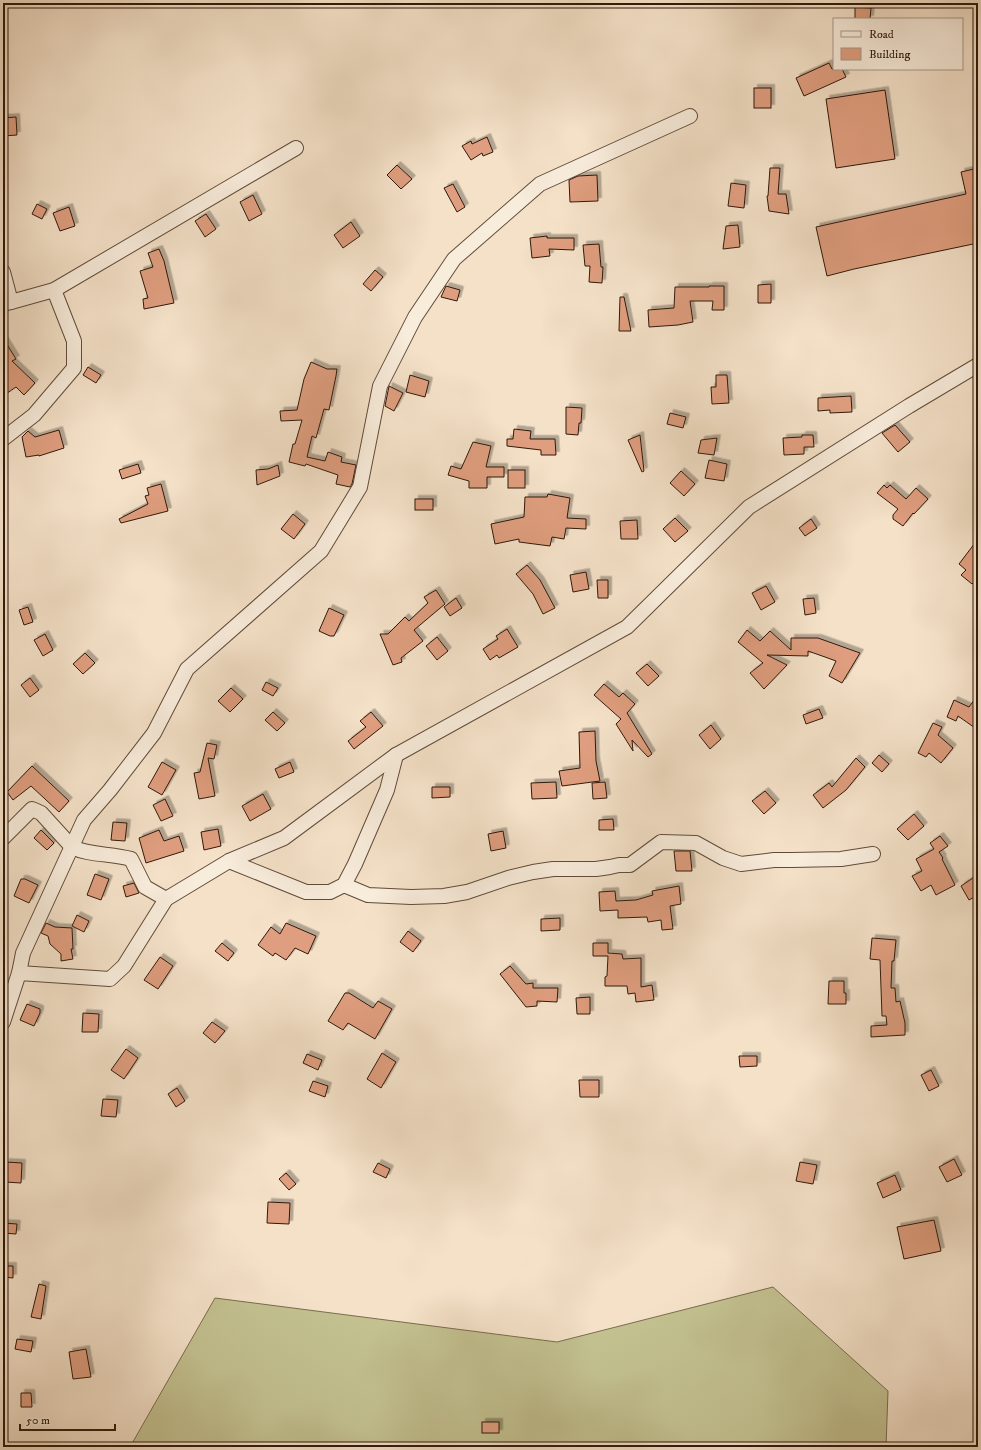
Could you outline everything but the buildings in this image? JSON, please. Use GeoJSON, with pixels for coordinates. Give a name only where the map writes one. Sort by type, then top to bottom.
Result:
{"type":"FeatureCollection","features":[{"type":"Feature","properties":{"kind":"street"},"geometry":{"type":"LineString","coordinates":[[3,1022],[19,973],[23,952],[84,820],[110,790],[154,733],[187,669],[321,551],[360,487],[380,386],[415,317],[454,259],[540,184],[690,116]]}},
{"type":"Feature","properties":{"kind":"street"},"geometry":{"type":"LineString","coordinates":[[3,272],[7,303],[54,290],[296,148]]}},
{"type":"Feature","properties":{"kind":"street"},"geometry":{"type":"LineString","coordinates":[[3,439],[34,415],[74,368],[74,341],[54,290]]}},
{"type":"Feature","properties":{"kind":"street"},"geometry":{"type":"LineString","coordinates":[[19,973],[110,979],[124,966],[166,900],[229,861],[284,838],[396,756],[627,627],[749,507],[978,364]]}},
{"type":"Feature","properties":{"kind":"street"},"geometry":{"type":"LineString","coordinates":[[229,861],[306,892],[330,892],[344,885],[363,846],[387,790],[396,756]]}},
{"type":"Feature","properties":{"kind":"street"},"geometry":{"type":"LineString","coordinates":[[3,838],[32,808],[41,813],[72,847],[79,851],[120,856],[131,859],[145,887],[166,900]]}},
{"type":"Feature","properties":{"kind":"street"},"geometry":{"type":"LineString","coordinates":[[344,885],[368,895],[411,897],[444,896],[467,892],[508,878],[533,872],[610,868],[619,865],[630,865],[661,842],[696,843],[723,858],[741,864],[774,860],[841,859],[874,854]]}},
{"type":"Feature","properties":{"kind":"shaded area"},"geometry":{"type":"Polygon","coordinates":[[[773,1287],[888,1391],[886,1447],[130,1447],[215,1298],[557,1342],[773,1287]]]}}]}
